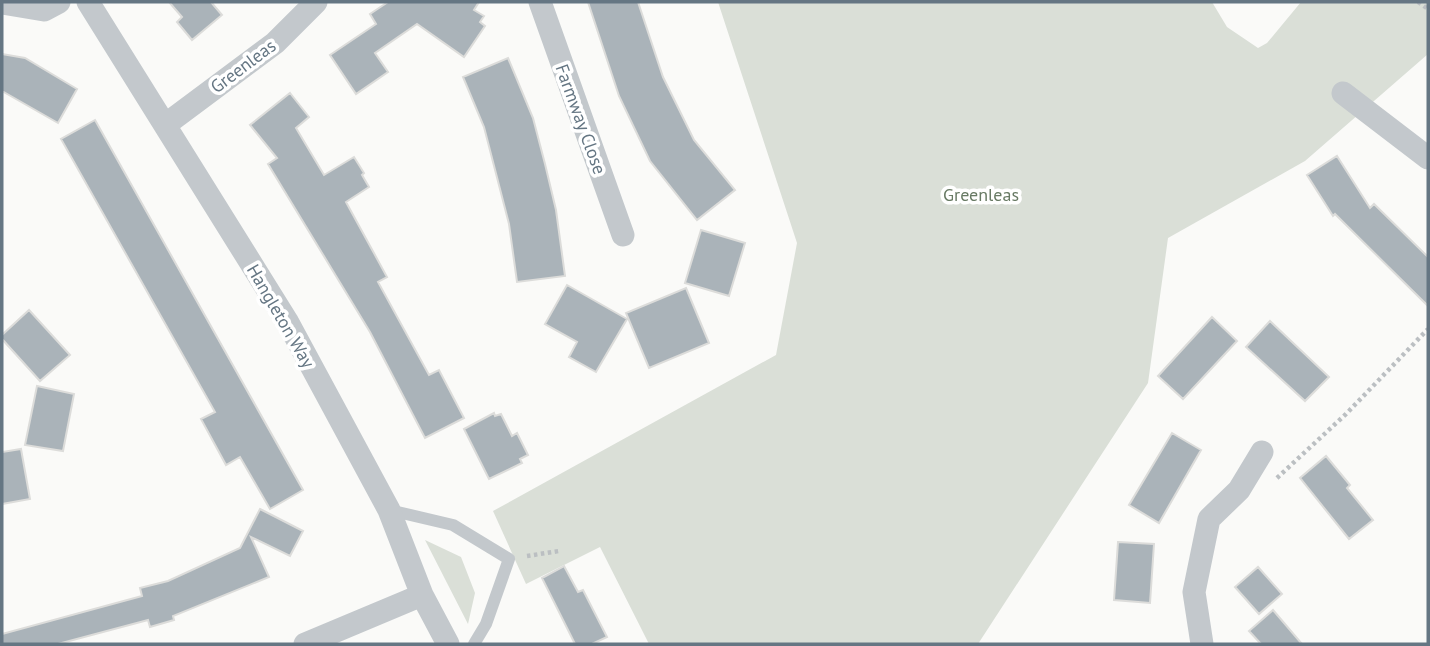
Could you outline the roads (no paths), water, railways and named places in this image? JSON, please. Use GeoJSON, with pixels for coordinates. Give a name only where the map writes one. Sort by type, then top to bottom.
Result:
{"type":"FeatureCollection","features":[{"type":"Feature","properties":{"kind":"street"},"geometry":{"type":"LineString","coordinates":[[2,4],[44,10],[59,2]]}},
{"type":"Feature","properties":{"kind":"street","name":"Hangleton Way"},"geometry":{"type":"LineString","coordinates":[[88,2],[287,321],[389,510],[422,595],[449,644]]}},
{"type":"Feature","properties":{"kind":"street","name":"Greenleas"},"geometry":{"type":"LineString","coordinates":[[165,125],[275,43],[316,2]]}},
{"type":"Feature","properties":{"kind":"street","name":"Farmway Close"},"geometry":{"type":"LineString","coordinates":[[540,2],[623,236]]}},
{"type":"Feature","properties":{"kind":"street"},"geometry":{"type":"LineString","coordinates":[[1342,93],[1428,158]]}},
{"type":"Feature","properties":{"kind":"street"},"geometry":{"type":"LineString","coordinates":[[1202,644],[1194,592],[1209,519],[1239,490],[1262,452]]}},
{"type":"Feature","properties":{"kind":"street"},"geometry":{"type":"LineString","coordinates":[[305,644],[422,595]]}},
{"type":"Feature","properties":{"kind":"lane"},"geometry":{"type":"LineString","coordinates":[[389,510],[453,525],[509,559],[486,624],[474,644]]}}]}
